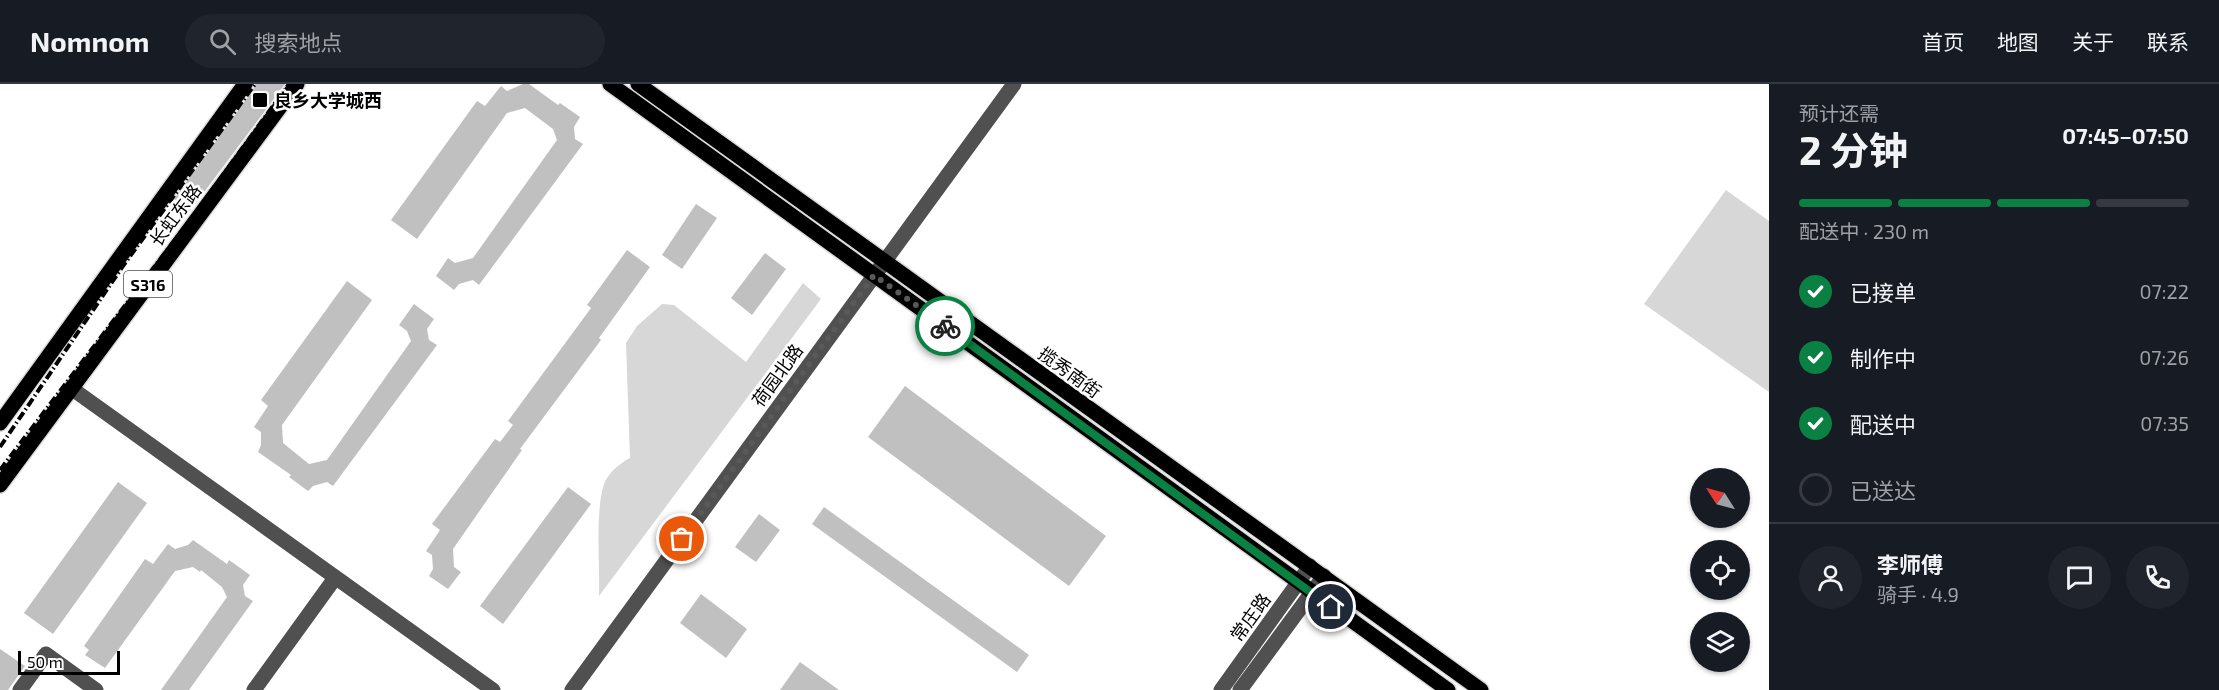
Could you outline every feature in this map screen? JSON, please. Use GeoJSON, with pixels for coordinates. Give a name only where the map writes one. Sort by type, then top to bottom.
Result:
{"type":"FeatureCollection","features":[{"type":"Feature","properties":{"kind":"main road","name":"长虹东路"},"geometry":{"type":"LineString","coordinates":[[0,423],[245,84]]}},
{"type":"Feature","properties":{"kind":"main road","name":"长虹东路"},"geometry":{"type":"LineString","coordinates":[[0,485],[297,84]]}},
{"type":"Feature","properties":{"kind":"main road","name":"揽秀南街"},"geometry":{"type":"LineString","coordinates":[[610,84],[1448,690]]}},
{"type":"Feature","properties":{"kind":"main road","name":"揽秀南街"},"geometry":{"type":"LineString","coordinates":[[638,84],[1481,690]]}},
{"type":"Feature","properties":{"kind":"street","name":"荷园北路"},"geometry":{"type":"LineString","coordinates":[[572,690],[1014,84]]}},
{"type":"Feature","properties":{"kind":"street"},"geometry":{"type":"LineString","coordinates":[[71,388],[493,690]]}},
{"type":"Feature","properties":{"kind":"street","name":"常庄路"},"geometry":{"type":"LineString","coordinates":[[1221,690],[1310,566]]}},
{"type":"Feature","properties":{"kind":"street","name":"常庄路"},"geometry":{"type":"LineString","coordinates":[[1240,690],[1324,576]]}},
{"type":"Feature","properties":{"kind":"street"},"geometry":{"type":"LineString","coordinates":[[254,690],[335,578]]}},
{"type":"Feature","properties":{"kind":"street"},"geometry":{"type":"LineString","coordinates":[[20,690],[46,654],[96,690]]}},
{"type":"Feature","properties":{"kind":"shaded area"},"geometry":{"type":"Polygon","coordinates":[[[1726,190],[1769,221],[1769,392],[1644,304],[1726,190]]]}},
{"type":"Feature","properties":{"kind":"shaded area"},"geometry":{"type":"Polygon","coordinates":[[[803,283],[821,299],[599,596],[601,495],[608,476],[630,458],[626,343],[637,326],[662,304],[674,305],[746,362],[803,283]]]}},
{"type":"Feature","properties":{"kind":"building"},"geometry":{"type":"Polygon","coordinates":[[[255,84],[285,84],[190,211],[174,199],[253,90],[255,84]]]}},
{"type":"Feature","properties":{"kind":"building"},"geometry":{"type":"Polygon","coordinates":[[[523,84],[529,84],[558,105],[560,103],[580,117],[574,127],[575,139],[583,144],[479,285],[473,280],[459,284],[454,290],[436,276],[448,258],[455,263],[473,258],[557,140],[553,129],[525,108],[507,113],[417,239],[391,220],[477,101],[485,106],[501,86],[507,91],[523,84]]]}},
{"type":"Feature","properties":{"kind":"building"},"geometry":{"type":"Polygon","coordinates":[[[696,204],[717,218],[682,269],[662,255],[696,204]]]}},
{"type":"Feature","properties":{"kind":"building"},"geometry":{"type":"Polygon","coordinates":[[[627,250],[650,267],[599,338],[601,340],[520,449],[522,450],[453,549],[454,567],[461,572],[448,589],[429,576],[433,569],[432,555],[426,551],[440,530],[432,524],[495,439],[500,442],[513,425],[508,421],[591,308],[587,305],[627,250]]]}},
{"type":"Feature","properties":{"kind":"building"},"geometry":{"type":"Polygon","coordinates":[[[765,253],[786,269],[752,315],[731,298],[765,253]]]}},
{"type":"Feature","properties":{"kind":"building"},"geometry":{"type":"Polygon","coordinates":[[[347,281],[372,300],[282,425],[283,443],[309,464],[327,460],[411,341],[407,331],[399,325],[414,304],[434,319],[427,329],[429,340],[437,345],[333,486],[327,482],[313,486],[308,491],[289,477],[291,475],[258,452],[261,445],[261,432],[254,427],[268,406],[261,400],[347,281]]]}},
{"type":"Feature","properties":{"kind":"building"},"geometry":{"type":"Polygon","coordinates":[[[905,386],[1106,536],[1069,586],[868,437],[905,386]]]}},
{"type":"Feature","properties":{"kind":"building"},"geometry":{"type":"Polygon","coordinates":[[[118,482],[147,503],[53,634],[24,613],[118,482]]]}},
{"type":"Feature","properties":{"kind":"building"},"geometry":{"type":"Polygon","coordinates":[[[568,487],[591,504],[503,624],[480,606],[568,487]]]}},
{"type":"Feature","properties":{"kind":"building"},"geometry":{"type":"Polygon","coordinates":[[[824,507],[1029,655],[1017,672],[812,524],[824,507]]]}},
{"type":"Feature","properties":{"kind":"building"},"geometry":{"type":"Polygon","coordinates":[[[759,514],[780,530],[756,562],[735,547],[759,514]]]}},
{"type":"Feature","properties":{"kind":"building"},"geometry":{"type":"Polygon","coordinates":[[[193,540],[227,564],[229,560],[250,575],[243,585],[245,596],[253,601],[189,690],[161,690],[227,597],[222,587],[201,570],[200,572],[193,567],[175,571],[105,668],[85,655],[89,650],[84,646],[145,559],[153,564],[168,544],[175,549],[188,545],[193,540]]]}},
{"type":"Feature","properties":{"kind":"building"},"geometry":{"type":"Polygon","coordinates":[[[701,594],[747,629],[726,658],[680,623],[701,594]]]}},
{"type":"Feature","properties":{"kind":"building"},"geometry":{"type":"Polygon","coordinates":[[[0,649],[25,666],[8,690],[0,690],[0,649]]]}},
{"type":"Feature","properties":{"kind":"building"},"geometry":{"type":"Polygon","coordinates":[[[800,662],[839,690],[780,690],[800,662]]]}},
{"type":"Feature","properties":{"kind":"railway"},"geometry":{"type":"LineString","coordinates":[[0,447],[123,266],[255,84]]}},
{"type":"Feature","properties":{"kind":"railway"},"geometry":{"type":"LineString","coordinates":[[0,470],[193,216],[289,84]]}},
{"type":"Feature","properties":{"kind":"way so far"},"geometry":{"type":"LineString","coordinates":[[682,539],[874,275],[945,326]]}},
{"type":"Feature","properties":{"kind":"place","name":"良乡大学城西"},"geometry":{"type":"Point","coordinates":[260,100]}},
{"type":"Feature","properties":{"kind":"route"},"geometry":{"type":"LineString","coordinates":[[945,326],[1141,466],[1331,607]]}}]}
